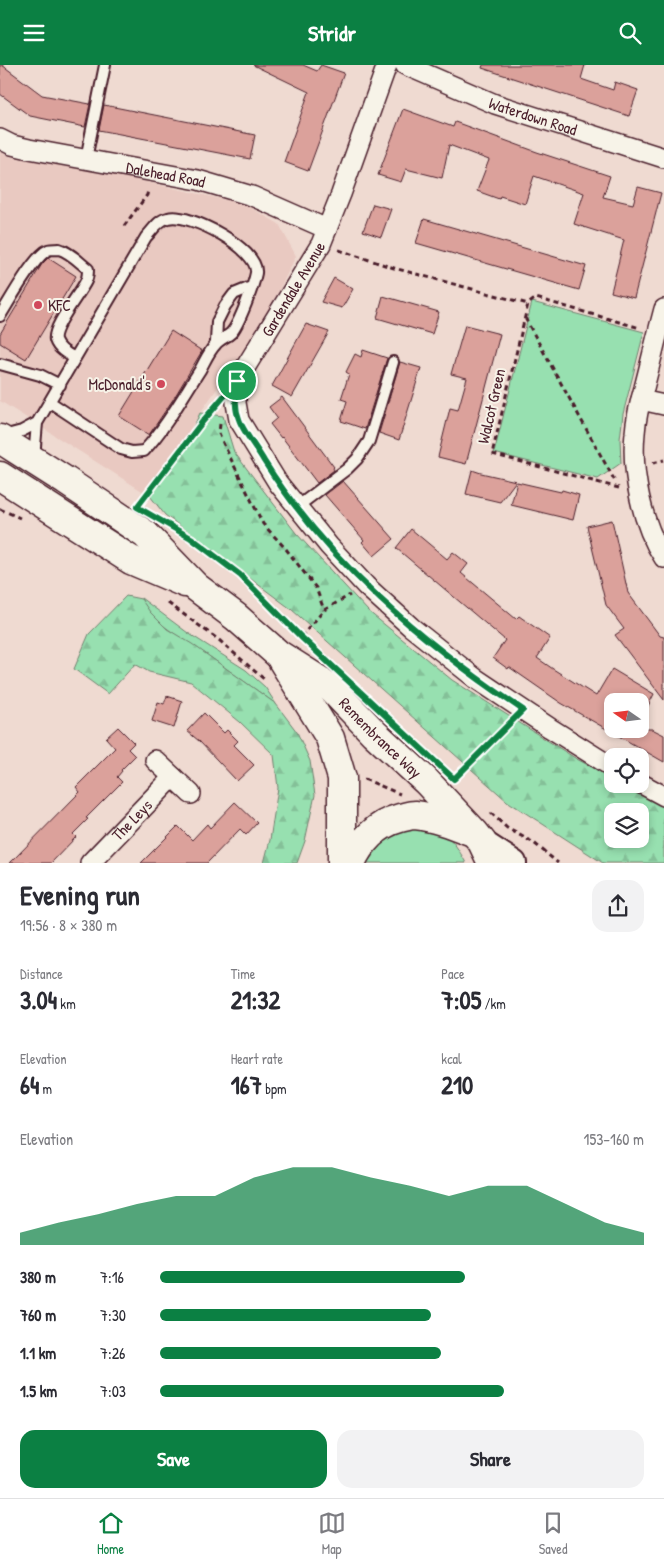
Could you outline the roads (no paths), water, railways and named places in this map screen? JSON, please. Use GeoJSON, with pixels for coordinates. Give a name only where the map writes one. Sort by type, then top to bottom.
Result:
{"type":"FeatureCollection","features":[{"type":"Feature","properties":{"kind":"highway","name":"Remembrance Way"},"geometry":{"type":"LineString","coordinates":[[0,438],[145,534],[196,587],[236,617],[278,654],[330,687],[374,733],[484,837]]}},
{"type":"Feature","properties":{"kind":"highway","name":"Remembrance Way"},"geometry":{"type":"LineString","coordinates":[[0,476],[131,560],[196,587]]}},
{"type":"Feature","properties":{"kind":"highway","name":"Remembrance Way"},"geometry":{"type":"LineString","coordinates":[[278,654],[330,738],[342,778],[342,863]]}},
{"type":"Feature","properties":{"kind":"highway"},"geometry":{"type":"LineString","coordinates":[[351,863],[356,851],[374,829],[393,820],[413,815],[440,820],[484,837]]}},
{"type":"Feature","properties":{"kind":"street","name":"Gardendale Avenue"},"geometry":{"type":"LineString","coordinates":[[387,65],[324,236],[237,381],[236,403],[239,420],[278,483],[329,546],[366,587],[411,627],[475,678],[604,762]]}},
{"type":"Feature","properties":{"kind":"street","name":"Waterdown Road"},"geometry":{"type":"LineString","coordinates":[[405,65],[495,105],[664,158]]}},
{"type":"Feature","properties":{"kind":"street","name":"Dalehead Road"},"geometry":{"type":"LineString","coordinates":[[0,139],[12,145],[29,149],[198,180],[233,190],[252,196],[324,236]]}},
{"type":"Feature","properties":{"kind":"street"},"geometry":{"type":"LineString","coordinates":[[664,309],[634,433],[635,468],[639,494],[646,522],[664,558]]}},
{"type":"Feature","properties":{"kind":"street"},"geometry":{"type":"LineString","coordinates":[[641,400],[664,405]]}},
{"type":"Feature","properties":{"kind":"street"},"geometry":{"type":"LineString","coordinates":[[155,760],[191,793]]}},
{"type":"Feature","properties":{"kind":"street","name":"The Leys"},"geometry":{"type":"LineString","coordinates":[[90,863],[173,777]]}},
{"type":"Feature","properties":{"kind":"street"},"geometry":{"type":"LineString","coordinates":[[649,788],[664,796]]}},
{"type":"Feature","properties":{"kind":"street"},"geometry":{"type":"LineString","coordinates":[[484,837],[514,863]]}},
{"type":"Feature","properties":{"kind":"lane"},"geometry":{"type":"LineString","coordinates":[[86,159],[105,65]]}},
{"type":"Feature","properties":{"kind":"lane"},"geometry":{"type":"LineString","coordinates":[[34,460],[37,423],[146,237],[160,221],[170,217],[178,217],[195,221],[236,243],[254,262],[256,271],[251,287],[243,312],[232,332],[216,342],[158,436],[144,451],[132,452],[121,449],[50,402]]}},
{"type":"Feature","properties":{"kind":"lane"},"geometry":{"type":"LineString","coordinates":[[0,316],[32,266],[48,250],[58,249],[71,255],[88,269],[88,279],[58,326],[54,338],[58,346],[75,358]]}},
{"type":"Feature","properties":{"kind":"lane"},"geometry":{"type":"LineString","coordinates":[[216,342],[217,322],[225,306],[234,294],[251,287]]}},
{"type":"Feature","properties":{"kind":"lane"},"geometry":{"type":"LineString","coordinates":[[297,507],[347,469],[357,459],[369,441],[393,362]]}},
{"type":"Feature","properties":{"kind":"lane"},"geometry":{"type":"LineString","coordinates":[[0,364],[40,375],[60,385]]}},
{"type":"Feature","properties":{"kind":"lane"},"geometry":{"type":"LineString","coordinates":[[0,438],[22,431],[37,423]]}},
{"type":"Feature","properties":{"kind":"place","name":"KFC"},"geometry":{"type":"Point","coordinates":[38,305]}},
{"type":"Feature","properties":{"kind":"place","name":"McDonald's"},"geometry":{"type":"Point","coordinates":[161,384]}}]}
